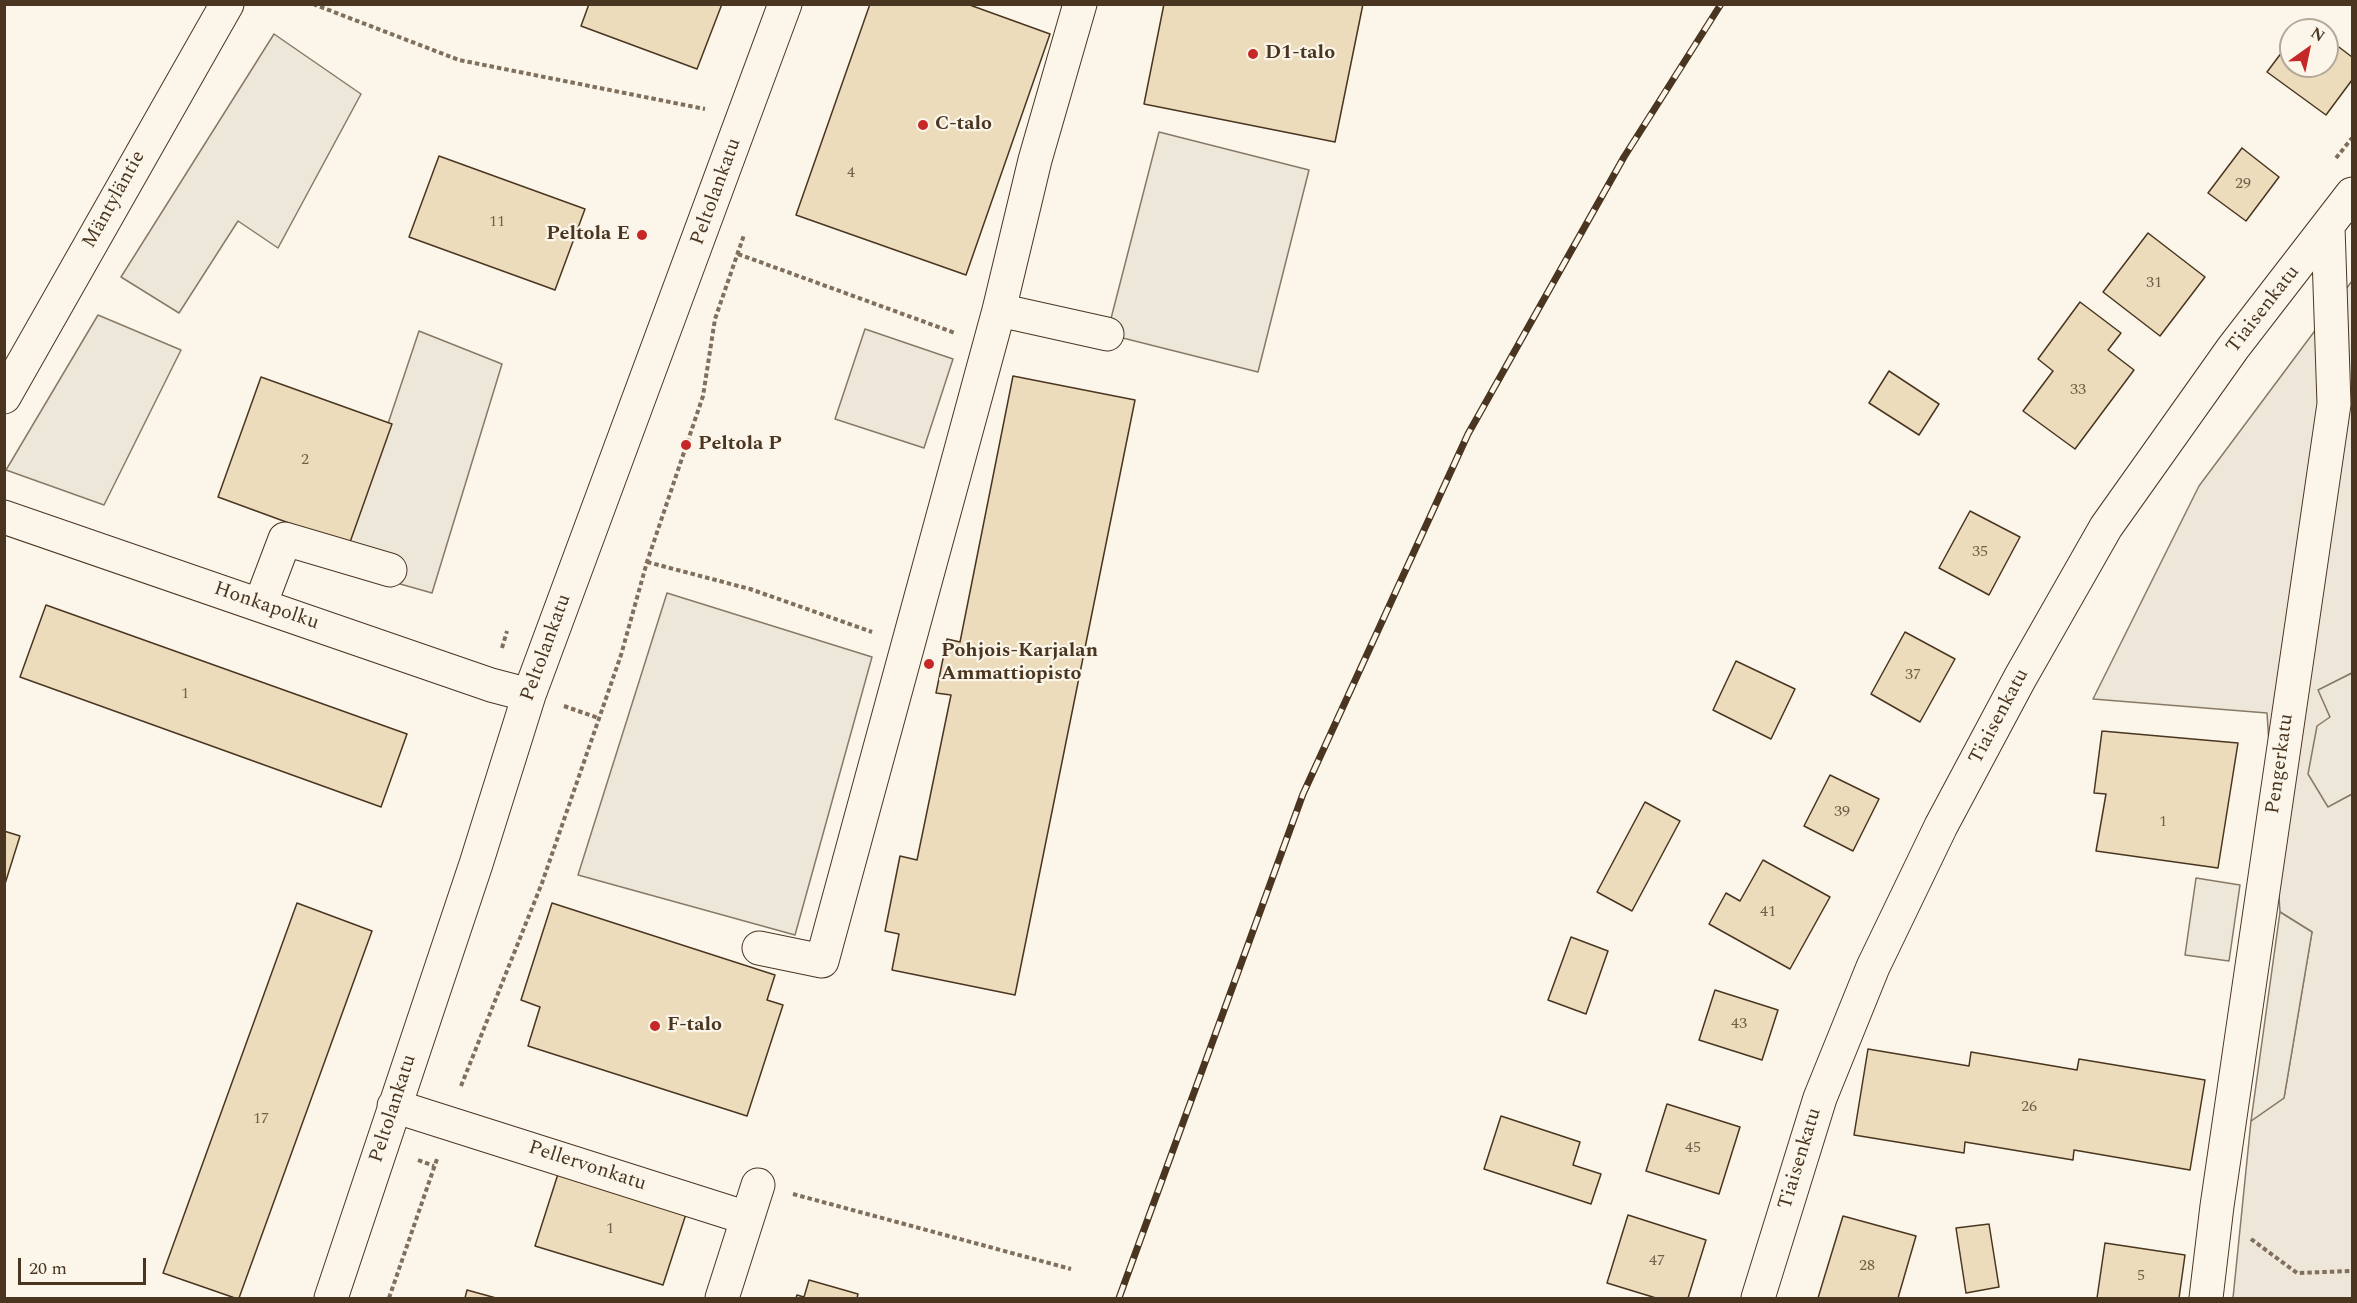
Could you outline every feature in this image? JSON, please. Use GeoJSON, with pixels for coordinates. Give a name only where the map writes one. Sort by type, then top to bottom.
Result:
{"type":"FeatureCollection","features":[{"type":"Feature","properties":{"kind":"street","name":"Mäntyläntie"},"geometry":{"type":"LineString","coordinates":[[4,398],[227,4]]}},
{"type":"Feature","properties":{"kind":"street","name":"Peltolankatu"},"geometry":{"type":"LineString","coordinates":[[332,1299],[476,864],[529,695],[785,4]]}},
{"type":"Feature","properties":{"kind":"street"},"geometry":{"type":"LineString","coordinates":[[759,948],[822,961],[999,310],[1035,160],[1080,4]]}},
{"type":"Feature","properties":{"kind":"street","name":"Tiaisenkatu"},"geometry":{"type":"LineString","coordinates":[[1758,1299],[1820,1098],[1873,967],[1953,805],[2020,678],[2106,527],[2233,348],[2352,194]]}},
{"type":"Feature","properties":{"kind":"street","name":"Pengerkatu"},"geometry":{"type":"LineString","coordinates":[[2206,1299],[2214,1226],[2334,404],[2328,227]]}},
{"type":"Feature","properties":{"kind":"street"},"geometry":{"type":"LineString","coordinates":[[999,310],[1107,334]]}},
{"type":"Feature","properties":{"kind":"street","name":"Honkapolku"},"geometry":{"type":"LineString","coordinates":[[4,516],[491,684],[529,695]]}},
{"type":"Feature","properties":{"kind":"street"},"geometry":{"type":"LineString","coordinates":[[260,605],[285,539],[390,570]]}},
{"type":"Feature","properties":{"kind":"street","name":"Pellervonkatu"},"geometry":{"type":"LineString","coordinates":[[394,1106],[747,1218]]}},
{"type":"Feature","properties":{"kind":"street"},"geometry":{"type":"LineString","coordinates":[[722,1299],[758,1185]]}},
{"type":"Feature","properties":{"kind":"path"},"geometry":{"type":"LineString","coordinates":[[313,4],[459,60],[745,117]]}},
{"type":"Feature","properties":{"kind":"path"},"geometry":{"type":"LineString","coordinates":[[389,1299],[458,1093],[542,883],[621,655],[647,562],[703,396],[715,319],[745,231]]}},
{"type":"Feature","properties":{"kind":"path"},"geometry":{"type":"LineString","coordinates":[[738,254],[989,345]]}},
{"type":"Feature","properties":{"kind":"path"},"geometry":{"type":"LineString","coordinates":[[647,562],[750,589],[908,645]]}},
{"type":"Feature","properties":{"kind":"path"},"geometry":{"type":"LineString","coordinates":[[758,1185],[1071,1269]]}},
{"type":"Feature","properties":{"kind":"path"},"geometry":{"type":"LineString","coordinates":[[2214,1226],[2240,1231],[2297,1273],[2352,1271]]}},
{"type":"Feature","properties":{"kind":"shaded area"},"geometry":{"type":"Polygon","coordinates":[[[274,34],[361,94],[278,248],[238,221],[179,313],[121,277],[274,34]]]}},
{"type":"Feature","properties":{"kind":"shaded area"},"geometry":{"type":"Polygon","coordinates":[[[1159,132],[1309,170],[1258,372],[1107,334],[1159,132]]]}},
{"type":"Feature","properties":{"kind":"shaded area"},"geometry":{"type":"Polygon","coordinates":[[[2352,281],[2352,673],[2319,690],[2330,717],[2328,806],[2352,794],[2352,1298],[2233,1298],[2251,1121],[2284,1098],[2312,932],[2280,912],[2267,713],[2093,699],[2199,486],[2352,281]]]}},
{"type":"Feature","properties":{"kind":"shaded area"},"geometry":{"type":"Polygon","coordinates":[[[98,315],[181,350],[104,505],[6,470],[98,315]]]}},
{"type":"Feature","properties":{"kind":"shaded area"},"geometry":{"type":"Polygon","coordinates":[[[865,329],[953,359],[924,448],[835,419],[865,329]]]}},
{"type":"Feature","properties":{"kind":"shaded area"},"geometry":{"type":"Polygon","coordinates":[[[419,331],[502,364],[432,593],[340,567],[419,331]]]}},
{"type":"Feature","properties":{"kind":"shaded area"},"geometry":{"type":"Polygon","coordinates":[[[667,593],[872,657],[795,935],[578,875],[667,593]]]}},
{"type":"Feature","properties":{"kind":"shaded area"},"geometry":{"type":"Polygon","coordinates":[[[2352,673],[2352,794],[2328,807],[2308,774],[2317,726],[2330,717],[2318,690],[2352,673]]]}},
{"type":"Feature","properties":{"kind":"shaded area"},"geometry":{"type":"Polygon","coordinates":[[[2196,878],[2240,885],[2229,961],[2185,955],[2196,878]]]}},
{"type":"Feature","properties":{"kind":"shaded area"},"geometry":{"type":"Polygon","coordinates":[[[2280,912],[2312,932],[2284,1098],[2251,1121],[2280,912]]]}},
{"type":"Feature","properties":{"kind":"building"},"geometry":{"type":"Polygon","coordinates":[[[589,4],[722,4],[697,69],[581,26],[589,4]]]}},
{"type":"Feature","properties":{"kind":"building","name":"C-talo"},"geometry":{"type":"Polygon","coordinates":[[[870,4],[967,4],[1050,34],[966,275],[796,215],[870,4]]]}},
{"type":"Feature","properties":{"kind":"building","name":"D1-talo"},"geometry":{"type":"Polygon","coordinates":[[[1164,4],[1363,4],[1335,142],[1144,104],[1164,4]]]}},
{"type":"Feature","properties":{"kind":"building"},"geometry":{"type":"Polygon","coordinates":[[[2339,47],[2352,57],[2352,80],[2326,115],[2267,72],[2279,56],[2279,78],[2339,78],[2339,47]]]}},
{"type":"Feature","properties":{"kind":"building"},"geometry":{"type":"Polygon","coordinates":[[[2242,148],[2279,177],[2246,221],[2208,193],[2242,148]]]}},
{"type":"Feature","properties":{"kind":"building"},"geometry":{"type":"Polygon","coordinates":[[[439,156],[585,209],[555,290],[409,237],[439,156]]]}},
{"type":"Feature","properties":{"kind":"building"},"geometry":{"type":"Polygon","coordinates":[[[2148,233],[2205,277],[2160,336],[2103,292],[2148,233]]]}},
{"type":"Feature","properties":{"kind":"building"},"geometry":{"type":"Polygon","coordinates":[[[2080,302],[2121,333],[2108,350],[2134,370],[2075,449],[2023,411],[2053,371],[2038,359],[2080,302]]]}},
{"type":"Feature","properties":{"kind":"building"},"geometry":{"type":"Polygon","coordinates":[[[1889,371],[1939,404],[1919,435],[1869,403],[1889,371]]]}},
{"type":"Feature","properties":{"kind":"building"},"geometry":{"type":"Polygon","coordinates":[[[1013,376],[1135,400],[1015,995],[892,970],[899,934],[885,931],[900,856],[917,860],[951,695],[936,693],[947,639],[960,642],[1013,376]]]}},
{"type":"Feature","properties":{"kind":"building"},"geometry":{"type":"Polygon","coordinates":[[[261,377],[392,424],[349,545],[218,497],[261,377]]]}},
{"type":"Feature","properties":{"kind":"building"},"geometry":{"type":"Polygon","coordinates":[[[1970,511],[2020,537],[1989,595],[1939,568],[1970,511]]]}},
{"type":"Feature","properties":{"kind":"building"},"geometry":{"type":"Polygon","coordinates":[[[46,605],[407,734],[381,807],[20,677],[46,605]]]}},
{"type":"Feature","properties":{"kind":"building"},"geometry":{"type":"Polygon","coordinates":[[[1905,632],[1955,659],[1920,722],[1871,694],[1905,632]]]}},
{"type":"Feature","properties":{"kind":"building"},"geometry":{"type":"Polygon","coordinates":[[[1736,661],[1795,689],[1771,739],[1713,710],[1736,661]]]}},
{"type":"Feature","properties":{"kind":"building"},"geometry":{"type":"Polygon","coordinates":[[[2102,731],[2238,743],[2218,868],[2096,851],[2106,794],[2094,793],[2102,731]]]}},
{"type":"Feature","properties":{"kind":"building"},"geometry":{"type":"Polygon","coordinates":[[[1830,775],[1879,799],[1853,851],[1804,826],[1830,775]]]}},
{"type":"Feature","properties":{"kind":"building"},"geometry":{"type":"Polygon","coordinates":[[[1645,802],[1680,821],[1632,911],[1597,892],[1645,802]]]}},
{"type":"Feature","properties":{"kind":"building"},"geometry":{"type":"Polygon","coordinates":[[[4,831],[20,836],[4,887],[4,831]]]}},
{"type":"Feature","properties":{"kind":"building"},"geometry":{"type":"Polygon","coordinates":[[[1763,860],[1830,897],[1790,969],[1709,924],[1726,893],[1740,901],[1763,860]]]}},
{"type":"Feature","properties":{"kind":"building"},"geometry":{"type":"Polygon","coordinates":[[[297,903],[372,931],[239,1298],[235,1298],[163,1273],[297,903]]]}},
{"type":"Feature","properties":{"kind":"building","name":"F-talo"},"geometry":{"type":"Polygon","coordinates":[[[552,903],[775,975],[767,1000],[783,1005],[747,1116],[528,1046],[540,1007],[521,1000],[552,903]]]}},
{"type":"Feature","properties":{"kind":"building"},"geometry":{"type":"Polygon","coordinates":[[[1571,937],[1608,951],[1586,1014],[1548,1000],[1571,937]]]}},
{"type":"Feature","properties":{"kind":"building"},"geometry":{"type":"Polygon","coordinates":[[[1715,990],[1778,1010],[1762,1060],[1699,1040],[1715,990]]]}},
{"type":"Feature","properties":{"kind":"building"},"geometry":{"type":"Polygon","coordinates":[[[1868,1049],[1969,1066],[1971,1052],[2077,1070],[2079,1059],[2205,1080],[2190,1170],[2074,1150],[2073,1160],[1965,1142],[1964,1153],[1854,1135],[1868,1049]]]}},
{"type":"Feature","properties":{"kind":"building"},"geometry":{"type":"Polygon","coordinates":[[[1667,1104],[1740,1127],[1719,1194],[1646,1171],[1667,1104]]]}},
{"type":"Feature","properties":{"kind":"building"},"geometry":{"type":"Polygon","coordinates":[[[1501,1116],[1580,1142],[1573,1165],[1601,1174],[1591,1204],[1484,1169],[1501,1116]]]}},
{"type":"Feature","properties":{"kind":"building"},"geometry":{"type":"Polygon","coordinates":[[[558,1174],[686,1214],[663,1285],[535,1246],[558,1174]]]}},
{"type":"Feature","properties":{"kind":"building"},"geometry":{"type":"Polygon","coordinates":[[[1628,1215],[1706,1240],[1688,1298],[1656,1298],[1607,1283],[1628,1215]]]}},
{"type":"Feature","properties":{"kind":"building"},"geometry":{"type":"Polygon","coordinates":[[[1843,1216],[1916,1236],[1898,1298],[1818,1298],[1843,1216]]]}},
{"type":"Feature","properties":{"kind":"building"},"geometry":{"type":"Polygon","coordinates":[[[1989,1224],[1999,1287],[1966,1293],[1956,1228],[1989,1224]]]}},
{"type":"Feature","properties":{"kind":"building"},"geometry":{"type":"Polygon","coordinates":[[[2105,1243],[2185,1255],[2179,1298],[2097,1298],[2105,1243]]]}},
{"type":"Feature","properties":{"kind":"building"},"geometry":{"type":"Polygon","coordinates":[[[809,1280],[858,1294],[857,1298],[796,1298],[797,1295],[804,1297],[809,1280]]]}},
{"type":"Feature","properties":{"kind":"building"},"geometry":{"type":"Polygon","coordinates":[[[467,1290],[496,1298],[465,1298],[467,1290]]]}},
{"type":"Feature","properties":{"kind":"railway"},"geometry":{"type":"LineString","coordinates":[[1119,1298],[1303,794],[1468,434],[1624,157],[1721,4]]}},
{"type":"Feature","properties":{"kind":"place","name":"D1-talo"},"geometry":{"type":"Point","coordinates":[1253,54]}},
{"type":"Feature","properties":{"kind":"place","name":"C-talo"},"geometry":{"type":"Point","coordinates":[923,125]}},
{"type":"Feature","properties":{"kind":"place","name":"Peltola E"},"geometry":{"type":"Point","coordinates":[642,235]}},
{"type":"Feature","properties":{"kind":"place","name":"Peltola P"},"geometry":{"type":"Point","coordinates":[686,445]}},
{"type":"Feature","properties":{"kind":"place","name":"Pohjois-Karjalan Ammattiopisto"},"geometry":{"type":"Point","coordinates":[929,664]}},
{"type":"Feature","properties":{"kind":"place","name":"F-talo"},"geometry":{"type":"Point","coordinates":[655,1026]}}]}
